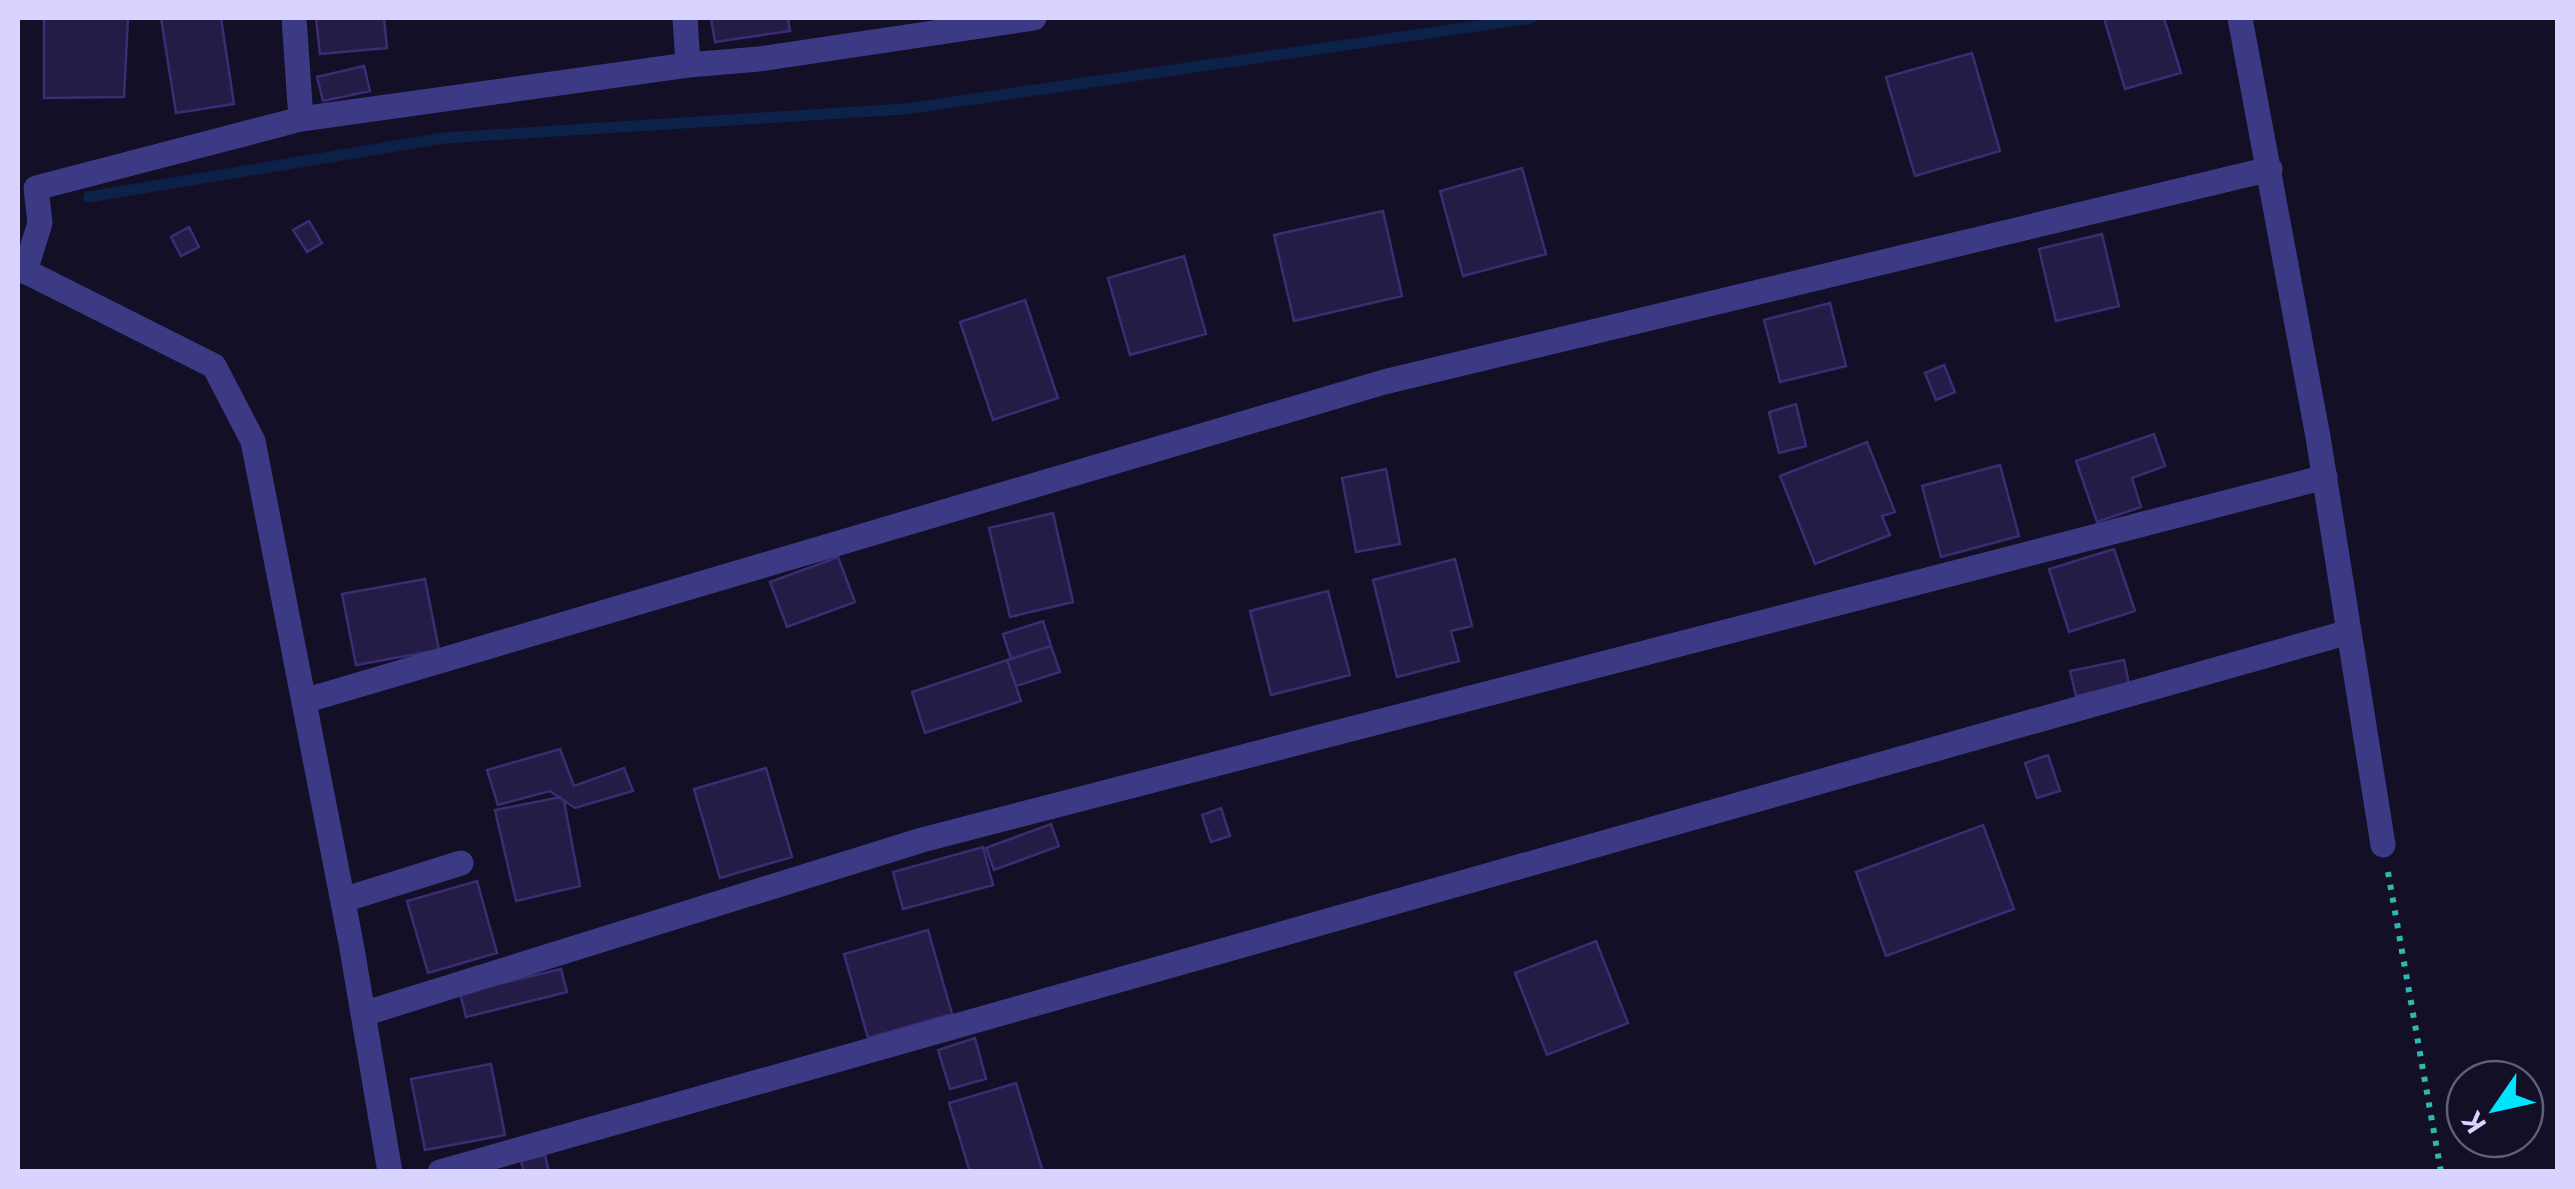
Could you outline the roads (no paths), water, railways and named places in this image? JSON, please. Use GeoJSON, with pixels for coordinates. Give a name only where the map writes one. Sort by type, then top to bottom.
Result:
{"type":"FeatureCollection","features":[{"type":"Feature","properties":{"kind":"street"},"geometry":{"type":"LineString","coordinates":[[294,18],[301,118]]}},
{"type":"Feature","properties":{"kind":"street"},"geometry":{"type":"LineString","coordinates":[[685,18],[688,65]]}},
{"type":"Feature","properties":{"kind":"street"},"geometry":{"type":"LineString","coordinates":[[390,1172],[343,900],[253,441],[214,366],[22,271],[40,222],[27,186],[301,118],[688,65],[759,59],[1027,18]]}},
{"type":"Feature","properties":{"kind":"street"},"geometry":{"type":"LineString","coordinates":[[2240,18],[2325,477],[2384,846]]}},
{"type":"Feature","properties":{"kind":"street"},"geometry":{"type":"LineString","coordinates":[[304,702],[1384,382],[2270,168]]}},
{"type":"Feature","properties":{"kind":"street"},"geometry":{"type":"LineString","coordinates":[[363,1014],[922,840],[2325,477]]}},
{"type":"Feature","properties":{"kind":"street"},"geometry":{"type":"LineString","coordinates":[[440,1172],[2350,632]]}},
{"type":"Feature","properties":{"kind":"street"},"geometry":{"type":"LineString","coordinates":[[343,900],[461,863]]}},
{"type":"Feature","properties":{"kind":"waterway"},"geometry":{"type":"LineString","coordinates":[[89,197],[444,138],[905,109],[1532,18]]}}]}
